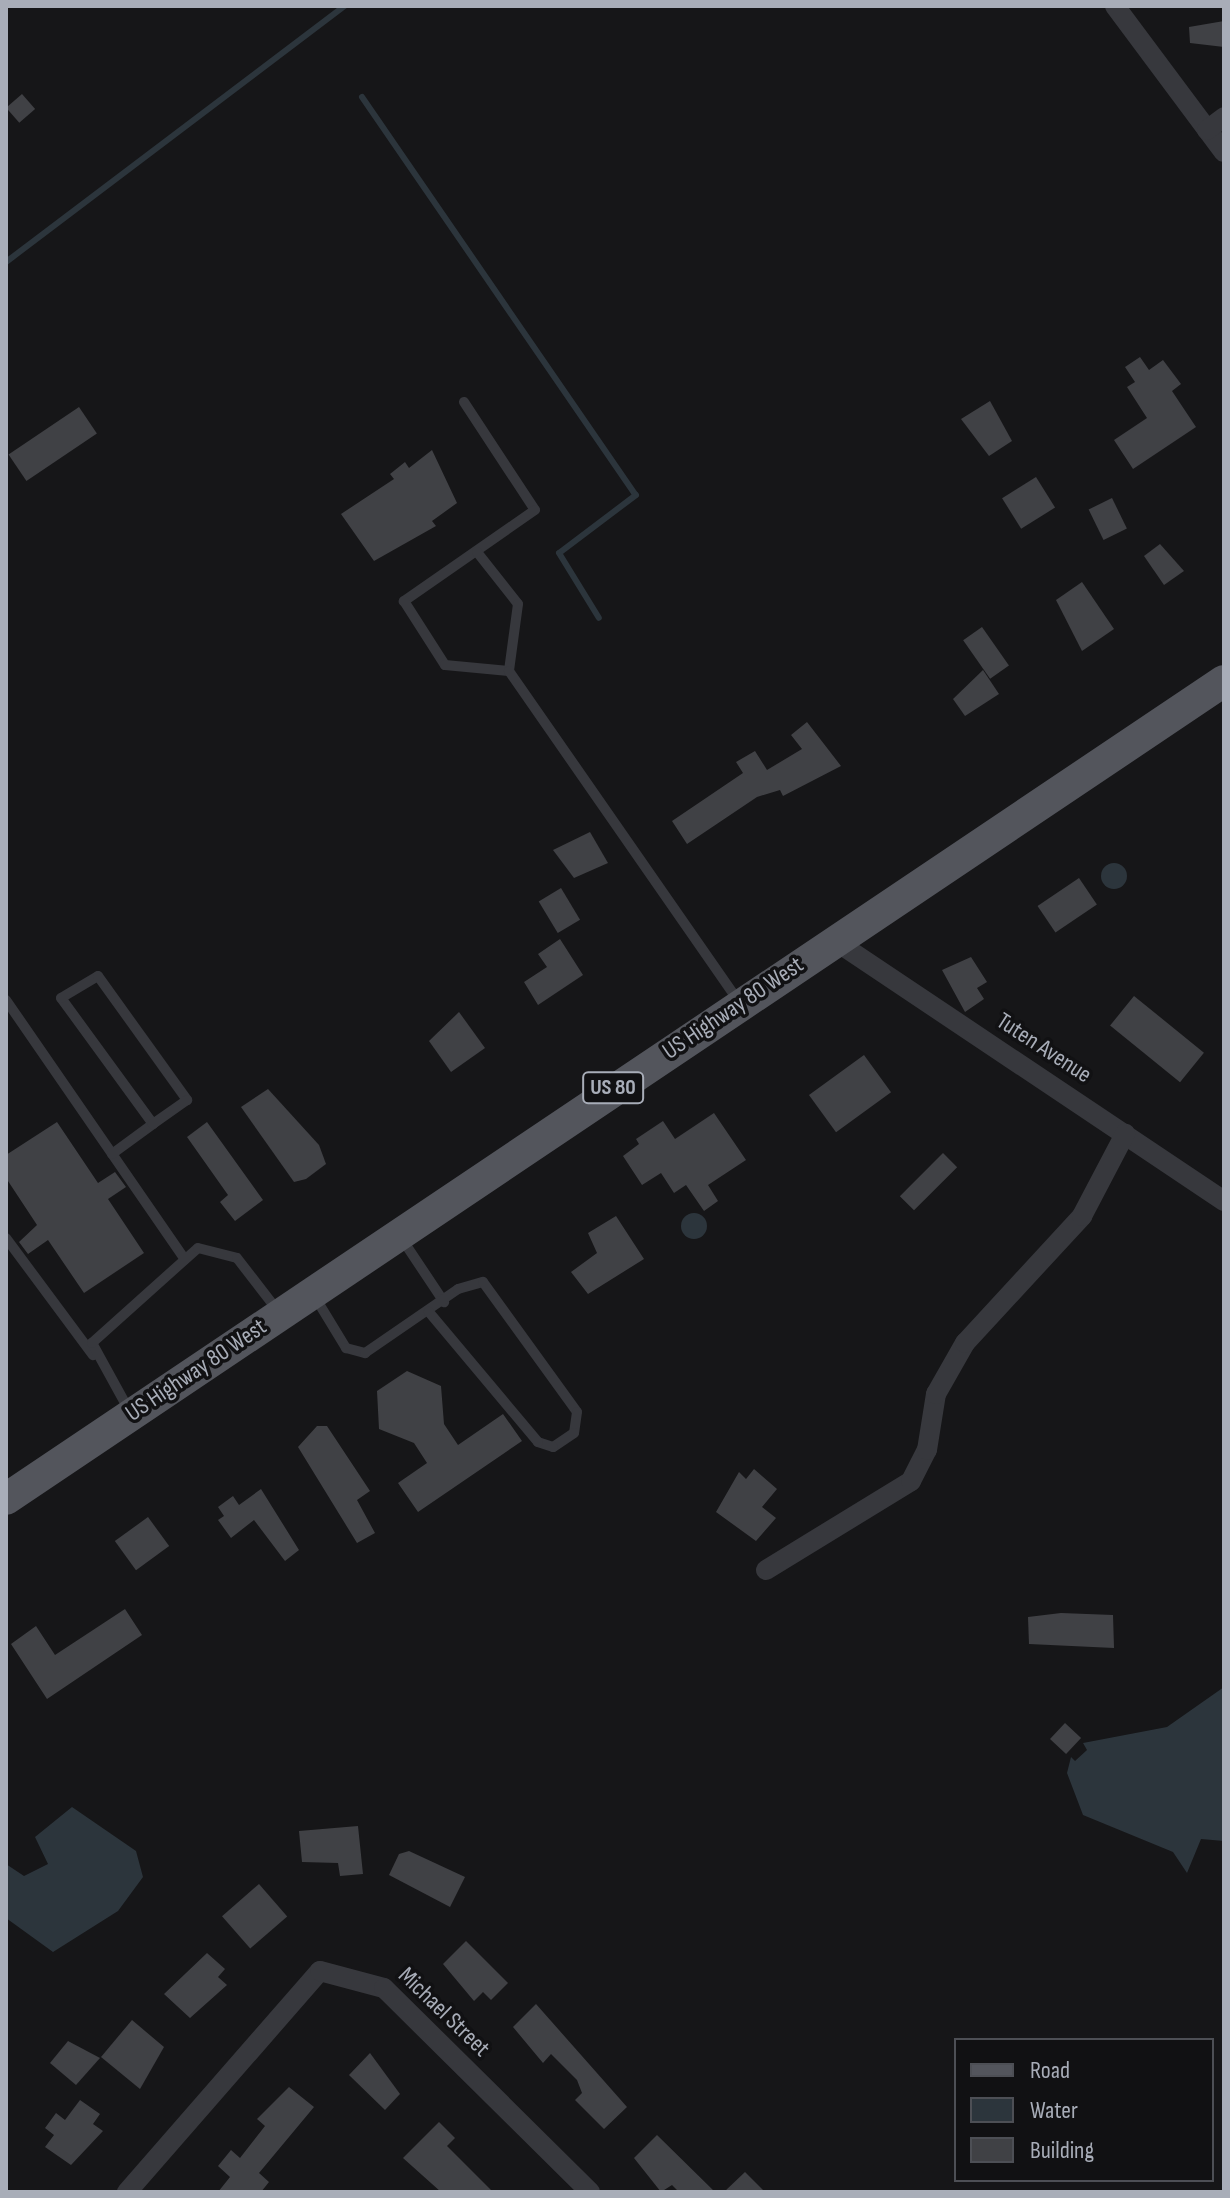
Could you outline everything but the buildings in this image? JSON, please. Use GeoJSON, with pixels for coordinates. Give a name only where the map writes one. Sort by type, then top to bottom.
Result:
{"type":"FeatureCollection","features":[{"type":"Feature","properties":{"kind":"main road","name":"US Highway 80 West"},"geometry":{"type":"LineString","coordinates":[[6,1499],[740,1002],[1224,681]]}},
{"type":"Feature","properties":{"kind":"street"},"geometry":{"type":"LineString","coordinates":[[1115,6],[1224,152]]}},
{"type":"Feature","properties":{"kind":"street"},"geometry":{"type":"LineString","coordinates":[[1207,130],[1224,117]]}},
{"type":"Feature","properties":{"kind":"street","name":"Tuten Avenue"},"geometry":{"type":"LineString","coordinates":[[834,940],[1224,1201]]}},
{"type":"Feature","properties":{"kind":"street"},"geometry":{"type":"LineString","coordinates":[[766,1570],[911,1481],[927,1450],[936,1394],[965,1343],[1082,1216],[1125,1134]]}},
{"type":"Feature","properties":{"kind":"street","name":"Michael Street"},"geometry":{"type":"LineString","coordinates":[[127,2192],[320,1971],[384,1988],[590,2192]]}},
{"type":"Feature","properties":{"kind":"lane"},"geometry":{"type":"LineString","coordinates":[[464,402],[535,510],[404,601],[445,665],[509,671]]}},
{"type":"Feature","properties":{"kind":"lane"},"geometry":{"type":"LineString","coordinates":[[477,552],[518,604],[509,671],[740,1002]]}},
{"type":"Feature","properties":{"kind":"lane"},"geometry":{"type":"LineString","coordinates":[[112,1154],[187,1100],[98,976],[61,998],[153,1124]]}},
{"type":"Feature","properties":{"kind":"lane"},"geometry":{"type":"LineString","coordinates":[[6,1000],[185,1259]]}},
{"type":"Feature","properties":{"kind":"lane"},"geometry":{"type":"LineString","coordinates":[[399,1234],[444,1302]]}},
{"type":"Feature","properties":{"kind":"lane"},"geometry":{"type":"LineString","coordinates":[[6,1238],[93,1355],[131,1414]]}},
{"type":"Feature","properties":{"kind":"lane"},"geometry":{"type":"LineString","coordinates":[[93,1355],[98,1332],[198,1248],[228,1252],[279,1313]]}},
{"type":"Feature","properties":{"kind":"lane"},"geometry":{"type":"LineString","coordinates":[[312,1292],[355,1353],[483,1282],[577,1412],[574,1433],[553,1447],[538,1442],[429,1312]]}},
{"type":"Feature","properties":{"kind":"water"},"geometry":{"type":"Polygon","coordinates":[[[1114,863],[1123,867],[1127,876],[1123,885],[1114,889],[1105,885],[1101,876],[1105,867],[1114,863]]]}},
{"type":"Feature","properties":{"kind":"water"},"geometry":{"type":"Polygon","coordinates":[[[694,1213],[703,1217],[707,1226],[703,1235],[694,1239],[685,1235],[681,1226],[685,1217],[694,1213]]]}},
{"type":"Feature","properties":{"kind":"water"},"geometry":{"type":"Polygon","coordinates":[[[1224,1687],[1224,1841],[1201,1839],[1187,1873],[1173,1852],[1083,1815],[1067,1773],[1071,1757],[1075,1761],[1087,1750],[1083,1743],[1167,1727],[1224,1687]]]}},
{"type":"Feature","properties":{"kind":"water"},"geometry":{"type":"Polygon","coordinates":[[[72,1807],[136,1851],[143,1877],[118,1911],[53,1952],[6,1918],[6,1864],[24,1876],[48,1864],[35,1837],[72,1807]]]}},
{"type":"Feature","properties":{"kind":"waterway"},"geometry":{"type":"LineString","coordinates":[[6,262],[345,6]]}},
{"type":"Feature","properties":{"kind":"waterway"},"geometry":{"type":"LineString","coordinates":[[362,97],[636,495],[559,553],[599,618]]}}]}
